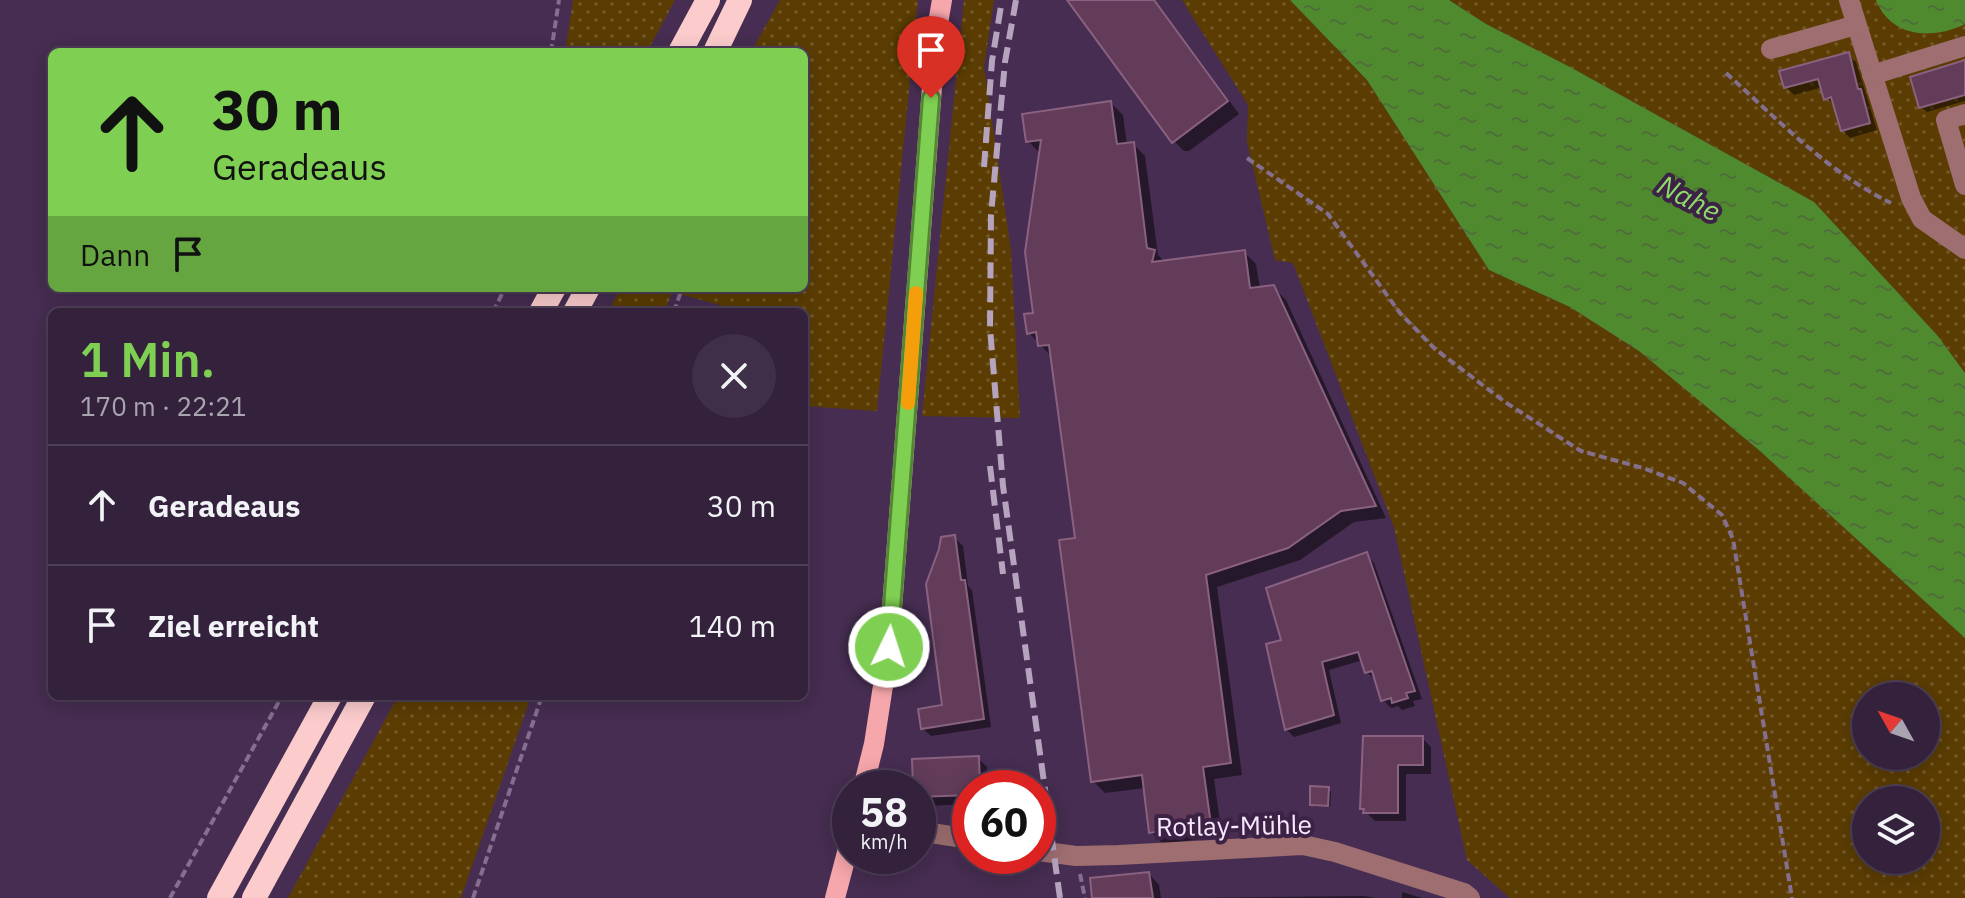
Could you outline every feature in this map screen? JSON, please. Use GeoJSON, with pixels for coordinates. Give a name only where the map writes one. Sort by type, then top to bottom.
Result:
{"type":"FeatureCollection","features":[{"type":"Feature","properties":{"kind":"highway"},"geometry":{"type":"LineString","coordinates":[[682,48],[708,0]]}},
{"type":"Feature","properties":{"kind":"highway"},"geometry":{"type":"LineString","coordinates":[[717,48],[740,0]]}},
{"type":"Feature","properties":{"kind":"highway"},"geometry":{"type":"LineString","coordinates":[[219,898],[328,700]]}},
{"type":"Feature","properties":{"kind":"highway"},"geometry":{"type":"LineString","coordinates":[[254,898],[362,700]]}},
{"type":"Feature","properties":{"kind":"main road"},"geometry":{"type":"LineString","coordinates":[[867,770],[889,647],[936,35],[942,0]]}},
{"type":"Feature","properties":{"kind":"main road"},"geometry":{"type":"LineString","coordinates":[[835,898],[841,874]]}},
{"type":"Feature","properties":{"kind":"street"},"geometry":{"type":"LineString","coordinates":[[1849,0],[1911,198],[1922,219],[1965,249]]}},
{"type":"Feature","properties":{"kind":"street"},"geometry":{"type":"LineString","coordinates":[[1771,49],[1856,25]]}},
{"type":"Feature","properties":{"kind":"street"},"geometry":{"type":"LineString","coordinates":[[1872,75],[1965,46]]}},
{"type":"Feature","properties":{"kind":"street"},"geometry":{"type":"LineString","coordinates":[[1965,114],[1946,120],[1965,185]]}},
{"type":"Feature","properties":{"kind":"street","name":"Rotlay-Mühle"},"geometry":{"type":"LineString","coordinates":[[1056,853],[1119,855],[1303,845],[1335,852],[1464,893],[1470,898]]}},
{"type":"Feature","properties":{"kind":"path"},"geometry":{"type":"LineString","coordinates":[[552,48],[559,0]]}},
{"type":"Feature","properties":{"kind":"path"},"geometry":{"type":"LineString","coordinates":[[1726,73],[1795,136],[1841,172],[1871,194],[1922,219]]}},
{"type":"Feature","properties":{"kind":"path"},"geometry":{"type":"LineString","coordinates":[[1247,158],[1328,214],[1400,313],[1435,349],[1505,402],[1581,451],[1683,483],[1722,515],[1733,539],[1792,898]]}},
{"type":"Feature","properties":{"kind":"path"},"geometry":{"type":"LineString","coordinates":[[170,898],[280,700]]}},
{"type":"Feature","properties":{"kind":"path"},"geometry":{"type":"LineString","coordinates":[[473,898],[541,700]]}},
{"type":"Feature","properties":{"kind":"shaded area"},"geometry":{"type":"Polygon","coordinates":[[[573,0],[675,0],[649,48],[566,48],[573,0]]]}},
{"type":"Feature","properties":{"kind":"shaded area"},"geometry":{"type":"Polygon","coordinates":[[[780,0],[918,0],[877,411],[808,406],[808,308],[730,308],[672,292],[808,292],[808,48],[753,48],[780,0]]]}},
{"type":"Feature","properties":{"kind":"shaded area"},"geometry":{"type":"Polygon","coordinates":[[[964,0],[994,0],[984,67],[1011,250],[1020,418],[922,416],[964,0]]]}},
{"type":"Feature","properties":{"kind":"shaded area"},"geometry":{"type":"Polygon","coordinates":[[[1182,0],[1290,0],[1367,80],[1489,270],[1570,307],[1639,351],[1760,451],[1965,638],[1965,898],[1510,898],[1467,860],[1394,527],[1293,263],[1275,260],[1247,142],[1248,105],[1182,0]]]}},
{"type":"Feature","properties":{"kind":"shaded area"},"geometry":{"type":"Polygon","coordinates":[[[1449,0],[1965,0],[1965,373],[1937,335],[1814,202],[1486,24],[1449,0]]]}},
{"type":"Feature","properties":{"kind":"shaded area"},"geometry":{"type":"Polygon","coordinates":[[[619,292],[672,292],[666,308],[610,308],[619,292]]]}},
{"type":"Feature","properties":{"kind":"shaded area"},"geometry":{"type":"Polygon","coordinates":[[[396,700],[530,700],[461,898],[288,898],[396,700]]]}},
{"type":"Feature","properties":{"kind":"water","name":"Nahe"},"geometry":{"type":"Polygon","coordinates":[[[1290,0],[1449,0],[1486,24],[1814,202],[1937,335],[1965,373],[1965,638],[1760,451],[1639,351],[1570,307],[1489,270],[1367,80],[1290,0]]]}},
{"type":"Feature","properties":{"kind":"water"},"geometry":{"type":"Polygon","coordinates":[[[1876,0],[1965,0],[1965,24],[1940,32],[1902,29],[1883,13],[1876,0]]]}},
{"type":"Feature","properties":{"kind":"building"},"geometry":{"type":"Polygon","coordinates":[[[1067,0],[1154,0],[1228,101],[1172,143],[1067,0]]]}},
{"type":"Feature","properties":{"kind":"building"},"geometry":{"type":"Polygon","coordinates":[[[1849,52],[1870,123],[1841,131],[1831,97],[1824,100],[1818,79],[1784,88],[1779,71],[1849,52]]]}},
{"type":"Feature","properties":{"kind":"building"},"geometry":{"type":"Polygon","coordinates":[[[1965,60],[1965,95],[1919,108],[1910,77],[1965,60]]]}},
{"type":"Feature","properties":{"kind":"building"},"geometry":{"type":"Polygon","coordinates":[[[1111,101],[1117,144],[1134,142],[1147,248],[1155,250],[1152,262],[1245,250],[1250,288],[1274,285],[1376,506],[1341,511],[1288,548],[1206,575],[1231,763],[1203,767],[1211,825],[1149,833],[1142,775],[1091,782],[1059,540],[1075,538],[1049,345],[1038,346],[1036,332],[1027,334],[1024,314],[1033,313],[1025,252],[1041,140],[1026,142],[1022,114],[1111,101]]]}},
{"type":"Feature","properties":{"kind":"building"},"geometry":{"type":"Polygon","coordinates":[[[955,535],[961,580],[965,580],[984,719],[921,729],[918,709],[942,705],[926,584],[941,537],[955,535]]]}},
{"type":"Feature","properties":{"kind":"building"},"geometry":{"type":"Polygon","coordinates":[[[1367,552],[1415,691],[1406,693],[1408,698],[1392,703],[1391,698],[1381,701],[1372,671],[1365,673],[1358,652],[1322,662],[1334,715],[1285,730],[1266,644],[1281,640],[1266,588],[1367,552]]]}},
{"type":"Feature","properties":{"kind":"building"},"geometry":{"type":"Polygon","coordinates":[[[1363,736],[1423,736],[1423,765],[1398,765],[1398,813],[1363,813],[1364,809],[1360,809],[1363,736]]]}},
{"type":"Feature","properties":{"kind":"building"},"geometry":{"type":"Polygon","coordinates":[[[979,756],[979,770],[952,770],[952,796],[936,796],[936,770],[912,770],[912,759],[979,756]]]}},
{"type":"Feature","properties":{"kind":"building"},"geometry":{"type":"Polygon","coordinates":[[[1310,786],[1329,787],[1328,806],[1310,805],[1310,786]]]}},
{"type":"Feature","properties":{"kind":"building"},"geometry":{"type":"Polygon","coordinates":[[[1149,872],[1153,898],[1092,898],[1090,878],[1149,872]]]}},
{"type":"Feature","properties":{"kind":"railway"},"geometry":{"type":"LineString","coordinates":[[984,167],[992,61],[1002,0]]}},
{"type":"Feature","properties":{"kind":"railway"},"geometry":{"type":"LineString","coordinates":[[1016,0],[1005,62],[991,215],[990,328],[1003,486],[1060,898]]}},
{"type":"Feature","properties":{"kind":"railway"},"geometry":{"type":"LineString","coordinates":[[990,466],[1003,574]]}},
{"type":"Feature","properties":{"kind":"slow traffic"},"geometry":{"type":"LineString","coordinates":[[908,403],[916,293]]}},
{"type":"Feature","properties":{"kind":"route"},"geometry":{"type":"LineString","coordinates":[[889,647],[931,98]]}}]}
